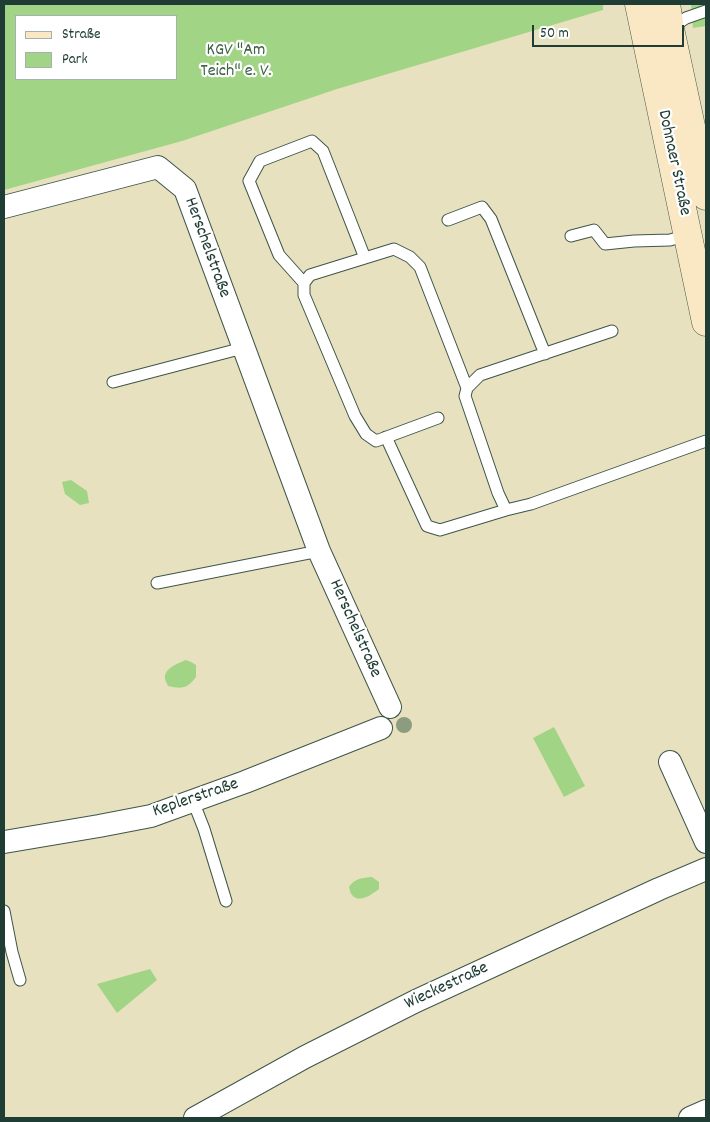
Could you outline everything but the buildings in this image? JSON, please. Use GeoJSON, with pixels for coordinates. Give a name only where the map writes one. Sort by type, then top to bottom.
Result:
{"type":"FeatureCollection","features":[{"type":"Feature","properties":{"kind":"main road","name":"Dohnaer Straße"},"geometry":{"type":"LineString","coordinates":[[639,4],[706,322]]}},
{"type":"Feature","properties":{"kind":"main road","name":"Dohnaer Straße"},"geometry":{"type":"LineString","coordinates":[[668,17],[706,196]]}},
{"type":"Feature","properties":{"kind":"street","name":"Herschelstraße"},"geometry":{"type":"LineString","coordinates":[[4,207],[158,167],[185,189],[319,551],[390,706]]}},
{"type":"Feature","properties":{"kind":"street","name":"Keplerstraße"},"geometry":{"type":"LineString","coordinates":[[4,842],[151,816],[263,775],[381,728]]}},
{"type":"Feature","properties":{"kind":"street"},"geometry":{"type":"LineString","coordinates":[[670,762],[706,842]]}},
{"type":"Feature","properties":{"kind":"street","name":"Wieckestraße"},"geometry":{"type":"LineString","coordinates":[[195,1118],[305,1057],[416,1001],[706,869]]}},
{"type":"Feature","properties":{"kind":"street"},"geometry":{"type":"LineString","coordinates":[[690,1118],[706,1111]]}},
{"type":"Feature","properties":{"kind":"lane"},"geometry":{"type":"LineString","coordinates":[[668,17],[686,18],[706,11]]}},
{"type":"Feature","properties":{"kind":"lane"},"geometry":{"type":"LineString","coordinates":[[304,283],[279,255],[249,181],[260,161],[312,141],[323,151],[365,258]]}},
{"type":"Feature","properties":{"kind":"lane"},"geometry":{"type":"LineString","coordinates":[[448,220],[482,207],[491,219],[545,354]]}},
{"type":"Feature","properties":{"kind":"lane"},"geometry":{"type":"LineString","coordinates":[[571,236],[594,230],[605,244],[670,240],[688,235]]}},
{"type":"Feature","properties":{"kind":"lane"},"geometry":{"type":"LineString","coordinates":[[438,418],[376,441],[366,434],[355,416],[304,295],[304,283],[310,275],[394,249],[410,256],[420,267],[467,388]]}},
{"type":"Feature","properties":{"kind":"lane"},"geometry":{"type":"LineString","coordinates":[[506,510],[498,493],[465,396],[467,388],[480,376],[612,331]]}},
{"type":"Feature","properties":{"kind":"lane"},"geometry":{"type":"LineString","coordinates":[[113,382],[243,348]]}},
{"type":"Feature","properties":{"kind":"lane"},"geometry":{"type":"LineString","coordinates":[[386,436],[427,526],[440,530],[530,504],[706,441]]}},
{"type":"Feature","properties":{"kind":"lane"},"geometry":{"type":"LineString","coordinates":[[157,583],[319,551]]}},
{"type":"Feature","properties":{"kind":"lane"},"geometry":{"type":"LineString","coordinates":[[193,801],[204,829],[226,901]]}},
{"type":"Feature","properties":{"kind":"lane"},"geometry":{"type":"LineString","coordinates":[[4,911],[20,980]]}},
{"type":"Feature","properties":{"kind":"green space","name":"KGV \"Am Teich\" e. V."},"geometry":{"type":"Polygon","coordinates":[[[4,4],[603,4],[603,10],[337,89],[182,141],[4,190],[4,4]]]}},
{"type":"Feature","properties":{"kind":"green space"},"geometry":{"type":"Polygon","coordinates":[[[691,4],[706,4],[706,26],[693,28],[691,4]]]}},
{"type":"Feature","properties":{"kind":"green space"},"geometry":{"type":"Polygon","coordinates":[[[71,480],[87,491],[89,503],[80,505],[65,494],[62,482],[71,480]]]}},
{"type":"Feature","properties":{"kind":"green space"},"geometry":{"type":"Polygon","coordinates":[[[186,660],[196,665],[196,677],[190,684],[184,687],[168,686],[165,678],[167,671],[172,666],[186,660]]]}},
{"type":"Feature","properties":{"kind":"green space"},"geometry":{"type":"Polygon","coordinates":[[[554,727],[585,786],[564,797],[533,738],[554,727]]]}},
{"type":"Feature","properties":{"kind":"green space"},"geometry":{"type":"Polygon","coordinates":[[[372,877],[379,882],[379,889],[362,898],[355,898],[350,892],[349,887],[356,880],[372,877]]]}},
{"type":"Feature","properties":{"kind":"green space"},"geometry":{"type":"Polygon","coordinates":[[[150,969],[157,980],[117,1013],[97,984],[150,969]]]}}]}
